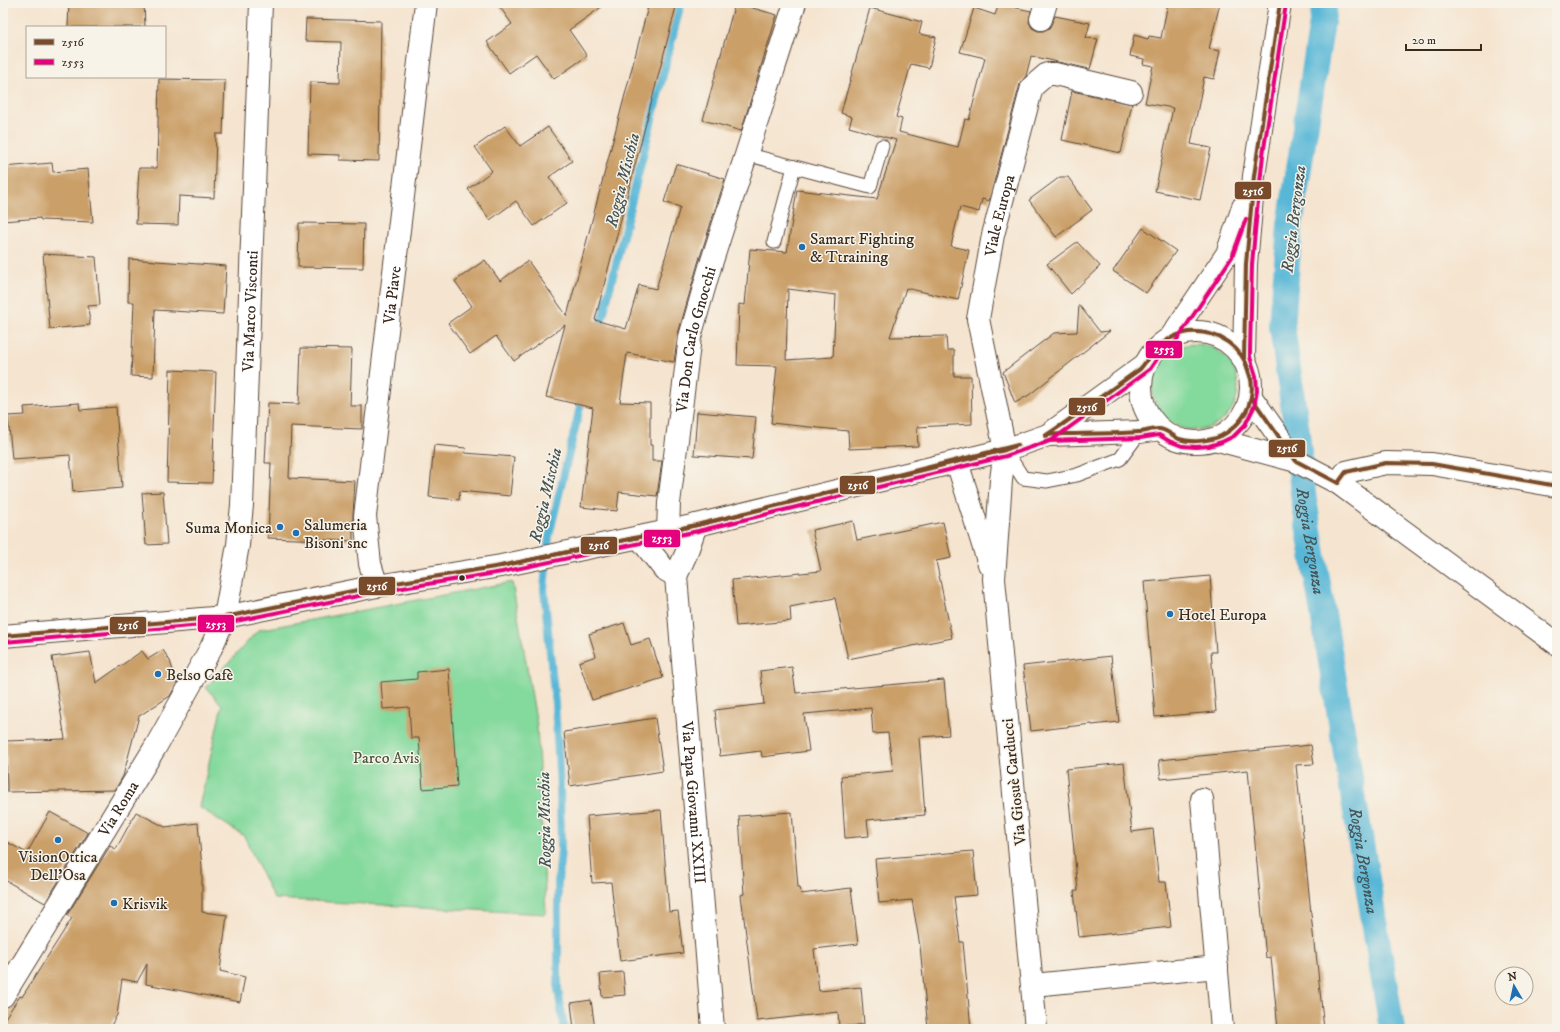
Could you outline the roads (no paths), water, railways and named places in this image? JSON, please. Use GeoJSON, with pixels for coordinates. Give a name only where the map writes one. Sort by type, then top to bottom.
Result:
{"type":"FeatureCollection","features":[{"type":"Feature","properties":{"kind":"street","name":"Via Marco Visconti"},"geometry":{"type":"LineString","coordinates":[[225,617],[238,545],[242,505],[261,3]]}},
{"type":"Feature","properties":{"kind":"street","name":"Via Piave"},"geometry":{"type":"LineString","coordinates":[[377,586],[370,564],[365,516],[426,3]]}},
{"type":"Feature","properties":{"kind":"street","name":"Via Don Carlo Gnocchi"},"geometry":{"type":"LineString","coordinates":[[668,530],[669,503],[690,337],[710,267],[795,3]]}},
{"type":"Feature","properties":{"kind":"street"},"geometry":{"type":"LineString","coordinates":[[1244,358],[1246,264],[1254,176],[1280,3]]}},
{"type":"Feature","properties":{"kind":"street","name":"Viale Europa"},"geometry":{"type":"LineString","coordinates":[[1005,450],[978,319],[993,235],[1032,87],[1047,74],[1055,74],[1131,92]]}},
{"type":"Feature","properties":{"kind":"street"},"geometry":{"type":"LineString","coordinates":[[1150,431],[1141,391],[1141,378],[1146,364],[1159,346],[1171,337],[1226,254],[1254,176]]}},
{"type":"Feature","properties":{"kind":"street"},"geometry":{"type":"LineString","coordinates":[[1048,435],[1150,431],[1168,435],[1186,442],[1205,442],[1228,432],[1238,423],[1246,410],[1251,396],[1252,385],[1250,373],[1244,358],[1235,347],[1226,340],[1208,333],[1189,332],[1171,337]]}},
{"type":"Feature","properties":{"kind":"street"},"geometry":{"type":"LineString","coordinates":[[3,636],[225,617],[377,586],[501,566],[696,525],[1005,450],[1048,435],[1146,364]]}},
{"type":"Feature","properties":{"kind":"street"},"geometry":{"type":"LineString","coordinates":[[1251,396],[1296,461]]}},
{"type":"Feature","properties":{"kind":"street"},"geometry":{"type":"LineString","coordinates":[[1214,439],[1296,461],[1338,482],[1557,644]]}},
{"type":"Feature","properties":{"kind":"street","name":"Via Giosuè Carducci"},"geometry":{"type":"LineString","coordinates":[[1005,450],[1001,480],[994,579],[1036,1029]]}},
{"type":"Feature","properties":{"kind":"street","name":"Via Giosuè Carducci"},"geometry":{"type":"LineString","coordinates":[[958,462],[994,579]]}},
{"type":"Feature","properties":{"kind":"street"},"geometry":{"type":"LineString","coordinates":[[1338,482],[1346,472],[1386,463],[1409,463],[1432,464],[1557,486]]}},
{"type":"Feature","properties":{"kind":"street"},"geometry":{"type":"LineString","coordinates":[[639,537],[664,569],[676,576],[686,554],[696,525]]}},
{"type":"Feature","properties":{"kind":"street","name":"Via Papa Giovanni XXIII"},"geometry":{"type":"LineString","coordinates":[[676,576],[713,1029]]}},
{"type":"Feature","properties":{"kind":"street","name":"Via Roma"},"geometry":{"type":"LineString","coordinates":[[4,992],[164,733],[208,652],[225,617]]}},
{"type":"Feature","properties":{"kind":"street"},"geometry":{"type":"LineString","coordinates":[[1202,799],[1222,1029]]}},
{"type":"Feature","properties":{"kind":"street"},"geometry":{"type":"LineString","coordinates":[[1032,985],[1217,966]]}},
{"type":"Feature","properties":{"kind":"lane"},"geometry":{"type":"LineString","coordinates":[[746,154],[870,187],[882,146]]}},
{"type":"Feature","properties":{"kind":"lane"},"geometry":{"type":"LineString","coordinates":[[774,242],[794,167]]}},
{"type":"Feature","properties":{"kind":"lane"},"geometry":{"type":"LineString","coordinates":[[1005,450],[1023,478],[1047,481],[1077,475],[1120,459],[1150,431]]}},
{"type":"Feature","properties":{"kind":"waterway","name":"Roggia Mischia"},"geometry":{"type":"LineString","coordinates":[[599,332],[681,3]]}},
{"type":"Feature","properties":{"kind":"waterway","name":"Roggia Bergonza"},"geometry":{"type":"LineString","coordinates":[[1325,3],[1290,225],[1282,326],[1297,432],[1303,494],[1392,1029]]}},
{"type":"Feature","properties":{"kind":"waterway","name":"Roggia Mischia"},"geometry":{"type":"LineString","coordinates":[[564,1029],[558,989],[558,882],[561,850],[560,787],[555,704],[544,589],[549,536],[583,395]]}},
{"type":"Feature","properties":{"kind":"place","name":"Samart Fighting & Ttraining"},"geometry":{"type":"Point","coordinates":[802,247]}},
{"type":"Feature","properties":{"kind":"place","name":"Suma Monica"},"geometry":{"type":"Point","coordinates":[280,527]}},
{"type":"Feature","properties":{"kind":"place","name":"Salumeria Bisoni snc"},"geometry":{"type":"Point","coordinates":[296,533]}},
{"type":"Feature","properties":{"kind":"place","name":"Hotel Europa"},"geometry":{"type":"Point","coordinates":[1170,614]}},
{"type":"Feature","properties":{"kind":"place","name":"Belso Cafè"},"geometry":{"type":"Point","coordinates":[158,674]}},
{"type":"Feature","properties":{"kind":"place","name":"VisionOttica Dell'Osa"},"geometry":{"type":"Point","coordinates":[58,840]}},
{"type":"Feature","properties":{"kind":"place","name":"Krisvik"},"geometry":{"type":"Point","coordinates":[114,903]}},
{"type":"Feature","properties":{"kind":"park label","name":"Parco Avis"},"geometry":{"type":"Point","coordinates":[386,757]}}]}
